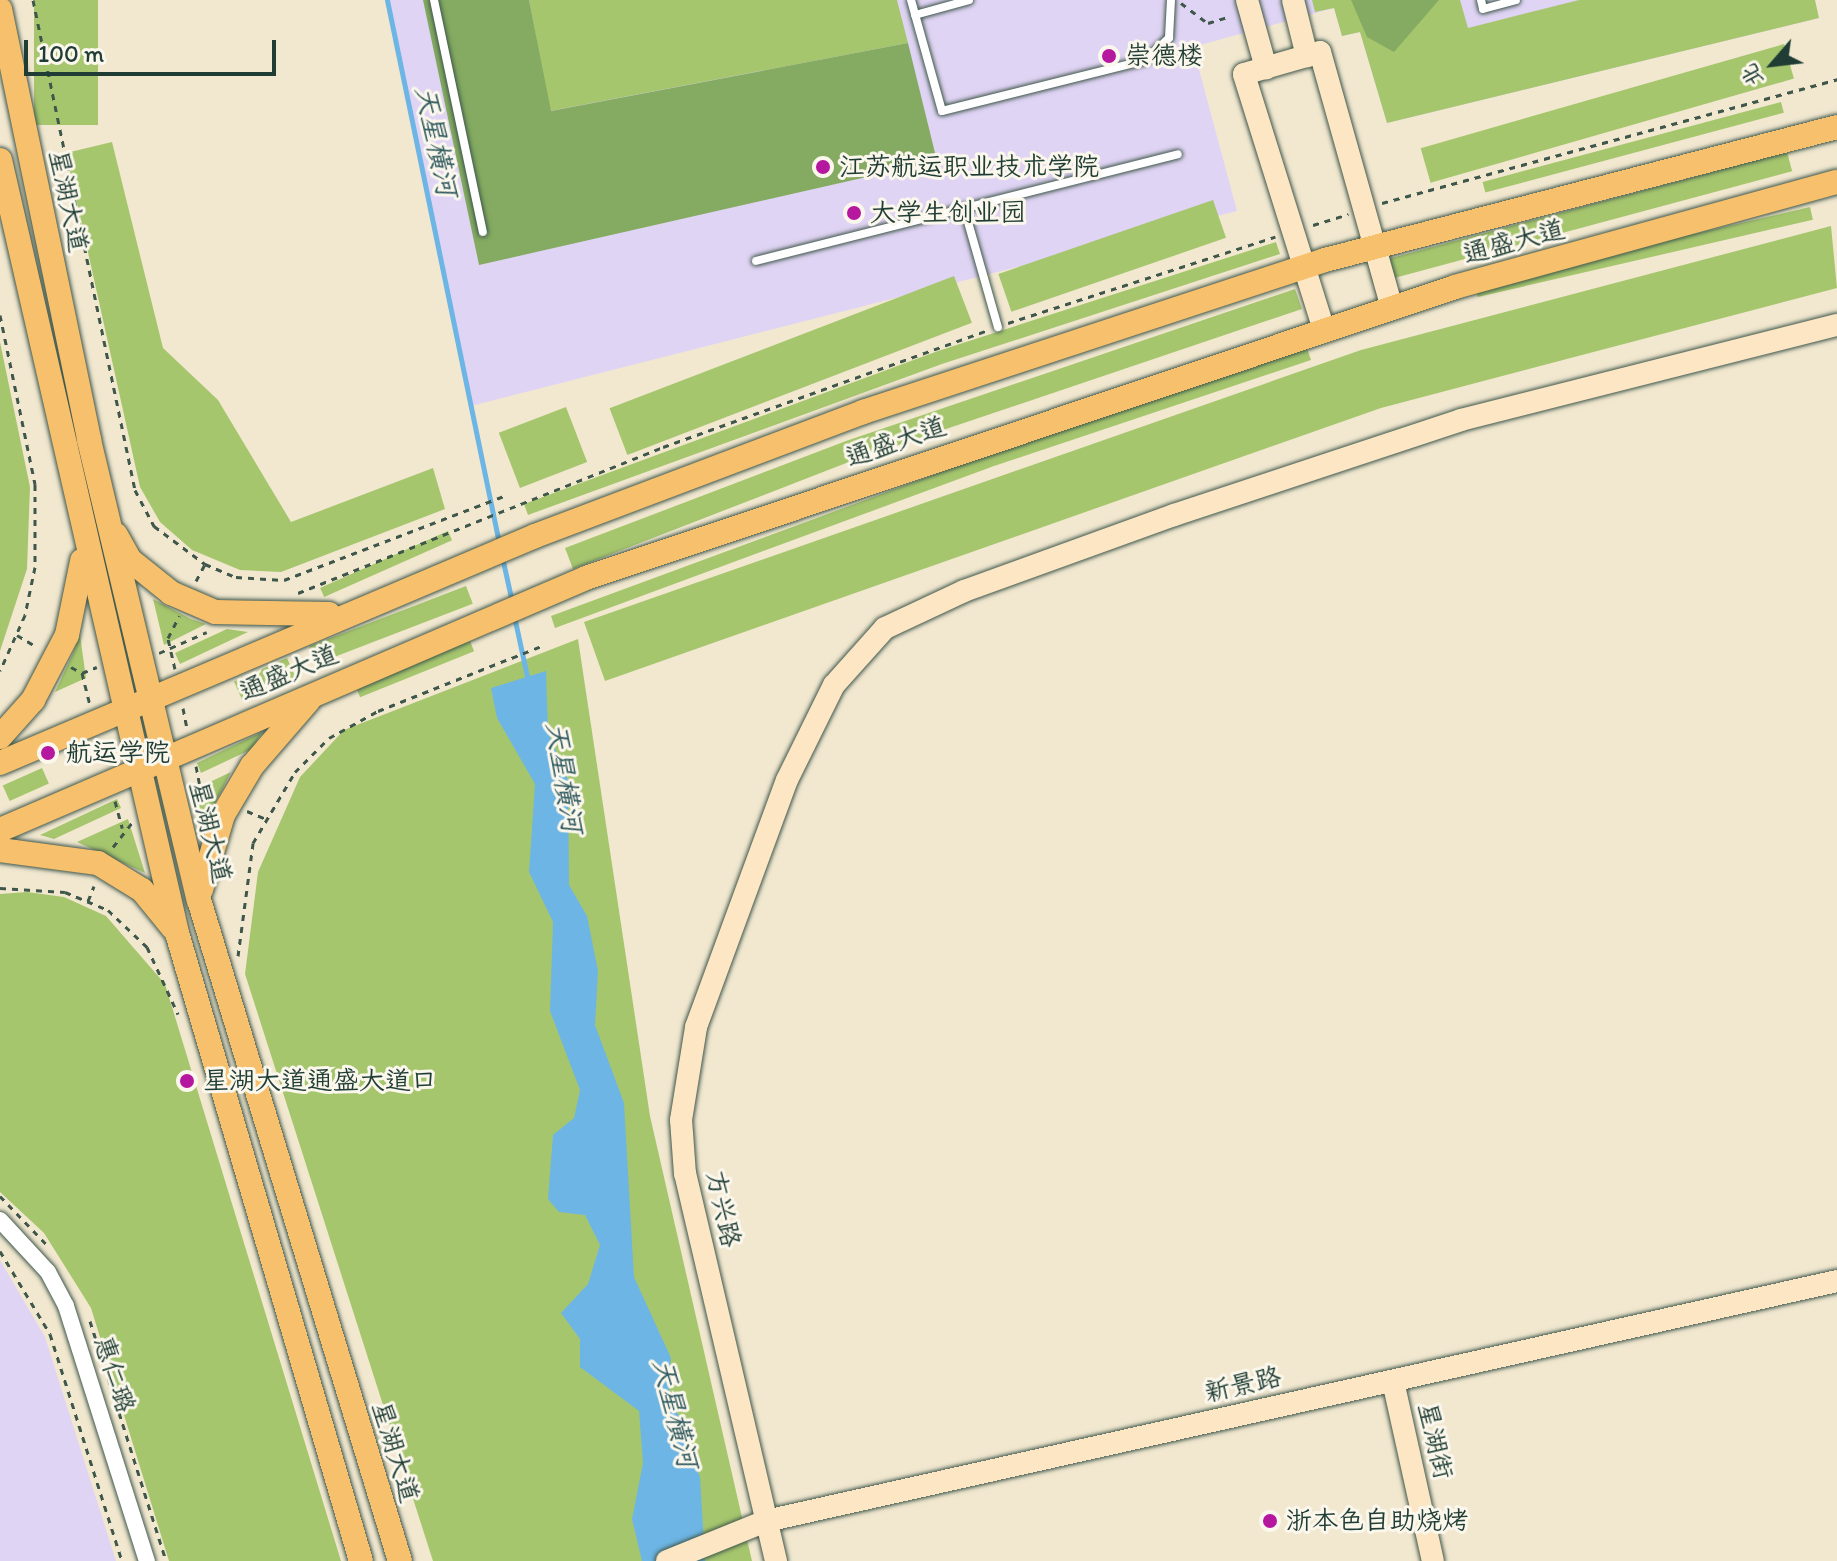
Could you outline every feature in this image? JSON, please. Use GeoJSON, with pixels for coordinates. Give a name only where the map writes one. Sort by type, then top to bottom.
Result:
{"type":"FeatureCollection","features":[{"type":"Feature","properties":{"kind":"main road","name":"星湖大道"},"geometry":{"type":"LineString","coordinates":[[0,9],[106,517],[136,700],[138,768],[177,933],[361,1561]]}},
{"type":"Feature","properties":{"kind":"main road","name":"通盛大道"},"geometry":{"type":"LineString","coordinates":[[0,763],[136,700],[535,536],[863,412],[1305,266],[1837,127]]}},
{"type":"Feature","properties":{"kind":"main road","name":"星湖大道"},"geometry":{"type":"LineString","coordinates":[[0,160],[80,526],[136,700],[162,756],[199,900],[400,1561]]}},
{"type":"Feature","properties":{"kind":"main road","name":"通盛大道"},"geometry":{"type":"LineString","coordinates":[[0,830],[162,756],[544,597],[1392,308],[1837,182]]}},
{"type":"Feature","properties":{"kind":"main road"},"geometry":{"type":"LineString","coordinates":[[106,517],[130,560],[187,600],[215,612],[352,612]]}},
{"type":"Feature","properties":{"kind":"main road"},"geometry":{"type":"LineString","coordinates":[[0,737],[33,700],[67,635],[83,579],[80,526]]}},
{"type":"Feature","properties":{"kind":"main road"},"geometry":{"type":"LineString","coordinates":[[199,900],[208,849],[229,804],[283,727],[319,690]]}},
{"type":"Feature","properties":{"kind":"main road"},"geometry":{"type":"LineString","coordinates":[[0,850],[98,863],[142,890],[177,933]]}},
{"type":"Feature","properties":{"kind":"street"},"geometry":{"type":"LineString","coordinates":[[1247,0],[1266,68]]}},
{"type":"Feature","properties":{"kind":"street"},"geometry":{"type":"LineString","coordinates":[[1293,0],[1307,56]]}},
{"type":"Feature","properties":{"kind":"street"},"geometry":{"type":"LineString","coordinates":[[1324,330],[1244,74],[1320,52],[1392,308]]}},
{"type":"Feature","properties":{"kind":"street","name":"方兴路"},"geometry":{"type":"LineString","coordinates":[[776,1561],[685,1174],[681,1120],[696,1027],[753,872],[834,685],[885,628],[1024,569],[1461,420],[1837,325]]}},
{"type":"Feature","properties":{"kind":"street","name":"惠仁璐"},"geometry":{"type":"LineString","coordinates":[[0,1220],[48,1272],[66,1306],[147,1561]]}},
{"type":"Feature","properties":{"kind":"street","name":"新景路"},"geometry":{"type":"LineString","coordinates":[[667,1561],[766,1521],[1837,1281]]}},
{"type":"Feature","properties":{"kind":"street","name":"星湖街"},"geometry":{"type":"LineString","coordinates":[[1393,1381],[1433,1561]]}},
{"type":"Feature","properties":{"kind":"lane"},"geometry":{"type":"LineString","coordinates":[[434,0],[483,232]]}},
{"type":"Feature","properties":{"kind":"lane"},"geometry":{"type":"LineString","coordinates":[[911,0],[942,111],[1146,60],[1169,38],[1173,0]]}},
{"type":"Feature","properties":{"kind":"lane"},"geometry":{"type":"LineString","coordinates":[[915,15],[969,0]]}},
{"type":"Feature","properties":{"kind":"lane"},"geometry":{"type":"LineString","coordinates":[[1481,0],[1483,9],[1516,0]]}},
{"type":"Feature","properties":{"kind":"lane"},"geometry":{"type":"LineString","coordinates":[[756,261],[1178,154]]}},
{"type":"Feature","properties":{"kind":"lane"},"geometry":{"type":"LineString","coordinates":[[964,208],[998,327]]}},
{"type":"Feature","properties":{"kind":"path"},"geometry":{"type":"LineString","coordinates":[[33,0],[135,490],[154,526],[205,564],[236,577],[284,580],[507,495]]}},
{"type":"Feature","properties":{"kind":"path"},"geometry":{"type":"LineString","coordinates":[[1173,0],[1208,23],[1228,17]]}},
{"type":"Feature","properties":{"kind":"path"},"geometry":{"type":"LineString","coordinates":[[440,538],[526,500],[998,327],[1364,209],[1837,79]]}},
{"type":"Feature","properties":{"kind":"path"},"geometry":{"type":"LineString","coordinates":[[0,315],[35,484],[35,567],[25,615],[0,671]]}},
{"type":"Feature","properties":{"kind":"path"},"geometry":{"type":"LineString","coordinates":[[205,564],[168,638],[201,792],[266,819]]}},
{"type":"Feature","properties":{"kind":"path"},"geometry":{"type":"LineString","coordinates":[[237,967],[242,898],[266,819],[295,772],[329,738],[541,646]]}},
{"type":"Feature","properties":{"kind":"path"},"geometry":{"type":"LineString","coordinates":[[0,888],[65,892],[108,910],[147,947],[179,1016]]}},
{"type":"Feature","properties":{"kind":"path"},"geometry":{"type":"LineString","coordinates":[[0,1251],[50,1334],[122,1561]]}},
{"type":"Feature","properties":{"kind":"shaded area","name":"江苏航运职业技术学院"},"geometry":{"type":"Polygon","coordinates":[[[387,0],[1815,0],[1819,18],[1387,123],[1360,32],[1342,36],[1334,8],[1193,47],[1237,211],[471,406],[387,0]]]}},
{"type":"Feature","properties":{"kind":"shaded area"},"geometry":{"type":"Polygon","coordinates":[[[0,1260],[45,1337],[116,1561],[0,1561],[0,1260]]]}},
{"type":"Feature","properties":{"kind":"green space"},"geometry":{"type":"Polygon","coordinates":[[[34,0],[98,0],[98,125],[34,125],[34,0]]]}},
{"type":"Feature","properties":{"kind":"green space"},"geometry":{"type":"Polygon","coordinates":[[[423,0],[529,0],[551,111],[908,43],[937,161],[479,265],[423,0]]]}},
{"type":"Feature","properties":{"kind":"green space"},"geometry":{"type":"Polygon","coordinates":[[[529,0],[897,0],[908,43],[550,111],[529,0]]]}},
{"type":"Feature","properties":{"kind":"green space"},"geometry":{"type":"Polygon","coordinates":[[[1312,0],[1460,0],[1468,28],[1579,0],[1815,0],[1819,18],[1387,123],[1360,32],[1342,36],[1334,8],[1315,12],[1312,0]]]}},
{"type":"Feature","properties":{"kind":"green space"},"geometry":{"type":"Polygon","coordinates":[[[1351,0],[1439,0],[1394,52],[1367,37],[1351,0]]]}},
{"type":"Feature","properties":{"kind":"green space"},"geometry":{"type":"Polygon","coordinates":[[[1784,44],[1794,79],[1431,183],[1421,148],[1784,44]]]}},
{"type":"Feature","properties":{"kind":"green space"},"geometry":{"type":"Polygon","coordinates":[[[1781,102],[1784,113],[1485,193],[1483,182],[1781,102]]]}},
{"type":"Feature","properties":{"kind":"green space"},"geometry":{"type":"Polygon","coordinates":[[[112,142],[163,348],[218,400],[291,522],[433,468],[445,509],[281,572],[240,570],[192,550],[160,522],[140,487],[66,153],[112,142]]]}},
{"type":"Feature","properties":{"kind":"green space"},"geometry":{"type":"Polygon","coordinates":[[[1787,152],[1792,171],[1373,284],[1368,264],[1787,152]]]}},
{"type":"Feature","properties":{"kind":"green space"},"geometry":{"type":"Polygon","coordinates":[[[1213,200],[1226,238],[1011,312],[998,274],[1213,200]]]}},
{"type":"Feature","properties":{"kind":"green space"},"geometry":{"type":"Polygon","coordinates":[[[1810,207],[1813,220],[1478,297],[1475,284],[1810,207]]]}},
{"type":"Feature","properties":{"kind":"green space"},"geometry":{"type":"Polygon","coordinates":[[[1831,226],[1837,288],[1381,408],[605,681],[584,622],[1361,350],[1831,226]]]}},
{"type":"Feature","properties":{"kind":"green space"},"geometry":{"type":"Polygon","coordinates":[[[1276,242],[1280,254],[942,364],[528,515],[524,504],[938,351],[1276,242]]]}},
{"type":"Feature","properties":{"kind":"green space"},"geometry":{"type":"Polygon","coordinates":[[[954,276],[972,323],[627,455],[610,408],[954,276]]]}},
{"type":"Feature","properties":{"kind":"green space"},"geometry":{"type":"Polygon","coordinates":[[[1295,289],[1302,309],[854,460],[573,569],[565,548],[846,441],[1295,289]]]}},
{"type":"Feature","properties":{"kind":"green space"},"geometry":{"type":"Polygon","coordinates":[[[0,342],[30,487],[27,569],[0,651],[0,342]]]}},
{"type":"Feature","properties":{"kind":"green space"},"geometry":{"type":"Polygon","coordinates":[[[1307,348],[1311,360],[994,466],[555,628],[551,616],[990,454],[1307,348]]]}},
{"type":"Feature","properties":{"kind":"green space"},"geometry":{"type":"Polygon","coordinates":[[[566,407],[587,462],[520,488],[499,433],[566,407]]]}},
{"type":"Feature","properties":{"kind":"green space"},"geometry":{"type":"Polygon","coordinates":[[[448,531],[452,540],[324,597],[320,588],[448,531]]]}},
{"type":"Feature","properties":{"kind":"green space"},"geometry":{"type":"Polygon","coordinates":[[[466,586],[473,604],[316,664],[309,646],[466,586]]]}},
{"type":"Feature","properties":{"kind":"green space"},"geometry":{"type":"Polygon","coordinates":[[[153,599],[191,619],[206,624],[164,645],[153,599]]]}},
{"type":"Feature","properties":{"kind":"green space"},"geometry":{"type":"Polygon","coordinates":[[[227,629],[248,632],[180,664],[175,653],[227,629]]]}},
{"type":"Feature","properties":{"kind":"green space"},"geometry":{"type":"Polygon","coordinates":[[[80,635],[86,678],[55,692],[74,651],[80,635]]]}},
{"type":"Feature","properties":{"kind":"green space"},"geometry":{"type":"Polygon","coordinates":[[[578,639],[650,1116],[752,1561],[433,1561],[245,974],[258,872],[300,777],[344,730],[578,639]]]}},
{"type":"Feature","properties":{"kind":"green space"},"geometry":{"type":"Polygon","coordinates":[[[470,641],[474,651],[360,697],[356,687],[470,641]]]}},
{"type":"Feature","properties":{"kind":"green space"},"geometry":{"type":"Polygon","coordinates":[[[287,658],[296,678],[243,702],[234,682],[287,658]]]}},
{"type":"Feature","properties":{"kind":"green space"},"geometry":{"type":"Polygon","coordinates":[[[262,732],[252,749],[201,773],[197,763],[262,732]]]}},
{"type":"Feature","properties":{"kind":"green space"},"geometry":{"type":"Polygon","coordinates":[[[42,768],[49,784],[10,801],[3,785],[42,768]]]}},
{"type":"Feature","properties":{"kind":"green space"},"geometry":{"type":"Polygon","coordinates":[[[231,772],[204,825],[195,789],[231,772]]]}},
{"type":"Feature","properties":{"kind":"green space"},"geometry":{"type":"Polygon","coordinates":[[[117,799],[121,808],[54,839],[40,835],[117,799]]]}},
{"type":"Feature","properties":{"kind":"green space"},"geometry":{"type":"Polygon","coordinates":[[[128,819],[145,873],[77,842],[128,819]]]}},
{"type":"Feature","properties":{"kind":"green space"},"geometry":{"type":"Polygon","coordinates":[[[27,892],[64,897],[106,916],[165,984],[341,1561],[169,1561],[91,1308],[44,1233],[0,1192],[0,894],[27,892]]]}},
{"type":"Feature","properties":{"kind":"water"},"geometry":{"type":"Polygon","coordinates":[[[546,671],[548,732],[568,780],[569,885],[587,916],[598,971],[595,1025],[624,1103],[634,1277],[671,1358],[668,1386],[700,1477],[705,1561],[642,1561],[632,1519],[643,1463],[639,1411],[580,1367],[580,1339],[561,1313],[588,1284],[600,1245],[585,1215],[559,1212],[548,1199],[553,1135],[574,1118],[580,1090],[550,1011],[553,922],[529,872],[535,784],[497,718],[491,688],[546,671]]]}},
{"type":"Feature","properties":{"kind":"waterway","name":"天星横河"},"geometry":{"type":"LineString","coordinates":[[387,0],[499,543]]}},
{"type":"Feature","properties":{"kind":"waterway","name":"天星横河"},"geometry":{"type":"LineString","coordinates":[[502,557],[512,602]]}},
{"type":"Feature","properties":{"kind":"waterway","name":"天星横河"},"geometry":{"type":"LineString","coordinates":[[514,616],[528,681]]}},
{"type":"Feature","properties":{"kind":"place","name":"崇德楼"},"geometry":{"type":"Point","coordinates":[1109,56]}},
{"type":"Feature","properties":{"kind":"place","name":"江苏航运职业技术学院"},"geometry":{"type":"Point","coordinates":[823,167]}},
{"type":"Feature","properties":{"kind":"place","name":"大学生创业园"},"geometry":{"type":"Point","coordinates":[854,213]}},
{"type":"Feature","properties":{"kind":"place","name":"航运学院"},"geometry":{"type":"Point","coordinates":[48,753]}},
{"type":"Feature","properties":{"kind":"place","name":"星湖大道通盛大道口"},"geometry":{"type":"Point","coordinates":[187,1081]}},
{"type":"Feature","properties":{"kind":"place","name":"浙本色自助烧烤"},"geometry":{"type":"Point","coordinates":[1270,1521]}}]}
